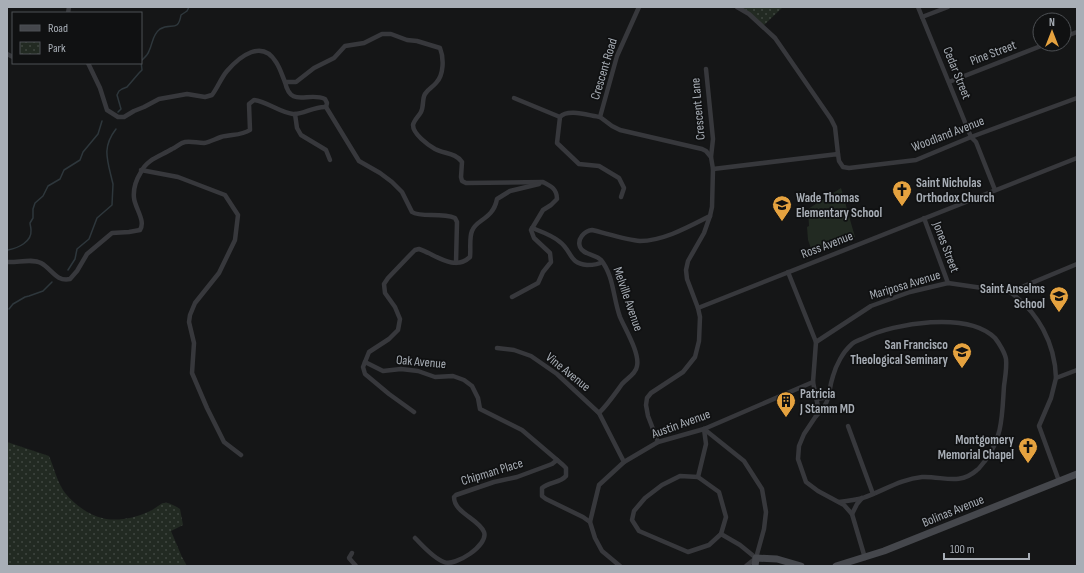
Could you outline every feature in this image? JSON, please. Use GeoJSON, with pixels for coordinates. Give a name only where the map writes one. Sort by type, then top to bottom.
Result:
{"type":"FeatureCollection","features":[{"type":"Feature","properties":{"kind":"street","name":"Crescent Road"},"geometry":{"type":"LineString","coordinates":[[639,7],[617,56],[600,117],[620,130],[702,149],[711,157]]}},
{"type":"Feature","properties":{"kind":"street"},"geometry":{"type":"LineString","coordinates":[[713,169],[838,154],[835,127],[832,119],[775,38],[750,14],[737,7]]}},
{"type":"Feature","properties":{"kind":"street","name":"Cedar Street"},"geometry":{"type":"LineString","coordinates":[[918,7],[971,137],[976,142],[995,190]]}},
{"type":"Feature","properties":{"kind":"street"},"geometry":{"type":"LineString","coordinates":[[922,17],[948,7]]}},
{"type":"Feature","properties":{"kind":"street"},"geometry":{"type":"LineString","coordinates":[[285,82],[296,82],[314,68],[334,58],[345,46],[364,43],[382,34],[391,34],[407,40],[433,45],[440,48],[442,53],[442,74],[436,83],[425,93],[421,112],[414,122],[413,127],[416,133],[429,145],[436,149],[459,157],[462,162],[462,182],[543,182],[554,188],[557,193],[557,199],[543,210],[532,228],[534,238],[550,253],[551,262],[543,272],[538,283],[512,296]]}},
{"type":"Feature","properties":{"kind":"street","name":"Pine Street"},"geometry":{"type":"LineString","coordinates":[[949,82],[1032,49]]}},
{"type":"Feature","properties":{"kind":"street"},"geometry":{"type":"LineString","coordinates":[[88,64],[100,88],[107,110],[118,117],[124,117],[159,99],[187,94],[205,97],[212,95],[227,71],[247,54],[261,50],[268,53],[276,61],[290,95],[296,98],[320,96],[325,99],[327,103],[326,107],[359,161],[392,182],[402,192],[412,212],[415,214],[424,215],[442,214],[455,218],[457,222],[456,263],[466,261],[470,257],[472,232],[474,227],[491,214],[496,206],[497,199],[510,191],[537,185],[543,182]]}},
{"type":"Feature","properties":{"kind":"street","name":"Crescent Lane"},"geometry":{"type":"LineString","coordinates":[[658,442],[648,416],[646,405],[647,398],[651,393],[683,372],[695,357],[700,341],[698,308],[687,279],[686,270],[688,261],[704,233],[712,207],[713,169],[711,157],[713,139],[706,70]]}},
{"type":"Feature","properties":{"kind":"street"},"geometry":{"type":"LineString","coordinates":[[514,98],[560,117]]}},
{"type":"Feature","properties":{"kind":"street","name":"Woodland Avenue"},"geometry":{"type":"LineString","coordinates":[[838,154],[839,161],[843,167],[849,168],[916,160],[971,137],[1077,98]]}},
{"type":"Feature","properties":{"kind":"street"},"geometry":{"type":"LineString","coordinates":[[7,262],[40,263],[59,279],[70,279],[87,254],[112,233],[140,230],[142,225],[135,204],[134,188],[141,170],[154,159],[172,150],[182,142],[208,142],[221,137],[237,135],[250,130],[249,104],[254,100],[283,112],[295,114],[326,107]]}},
{"type":"Feature","properties":{"kind":"street"},"geometry":{"type":"LineString","coordinates":[[600,117],[567,112],[564,113],[560,117],[557,143],[579,164],[599,166],[619,178],[624,188],[621,197]]}},
{"type":"Feature","properties":{"kind":"street"},"geometry":{"type":"LineString","coordinates":[[295,114],[296,128],[301,135],[326,150],[330,160]]}},
{"type":"Feature","properties":{"kind":"street","name":"Ross Avenue"},"geometry":{"type":"LineString","coordinates":[[698,308],[1077,158]]}},
{"type":"Feature","properties":{"kind":"street"},"geometry":{"type":"LineString","coordinates":[[141,170],[178,177],[225,195],[238,215],[235,240],[219,273],[195,304],[190,315],[189,322],[194,343],[192,373],[224,442],[241,455]]}},
{"type":"Feature","properties":{"kind":"street"},"geometry":{"type":"LineString","coordinates":[[602,262],[599,258],[583,251],[580,248],[582,235],[586,231],[592,230],[640,241],[652,240],[668,235],[710,216]]}},
{"type":"Feature","properties":{"kind":"street","name":"Jones Street"},"geometry":{"type":"LineString","coordinates":[[924,218],[948,283]]}},
{"type":"Feature","properties":{"kind":"street","name":"Melville Avenue"},"geometry":{"type":"LineString","coordinates":[[532,228],[555,237],[562,243],[576,262],[590,265],[599,264],[602,262],[609,271],[620,316],[629,334],[637,361],[637,367],[622,384],[610,402],[599,413]]}},
{"type":"Feature","properties":{"kind":"street","name":"Oak Avenue"},"geometry":{"type":"LineString","coordinates":[[456,263],[448,263],[419,249],[415,250],[388,278],[384,284],[385,293],[395,307],[400,319],[398,330],[389,339],[369,352],[365,362],[384,371],[401,368],[418,371],[435,377],[453,376],[464,380],[472,386],[478,398],[480,410],[522,430],[566,468],[566,476],[564,479],[546,485],[542,488],[542,496],[590,522]]}},
{"type":"Feature","properties":{"kind":"street"},"geometry":{"type":"LineString","coordinates":[[1010,292],[1077,264]]}},
{"type":"Feature","properties":{"kind":"street"},"geometry":{"type":"LineString","coordinates":[[788,272],[816,342],[813,382],[818,407],[816,416]]}},
{"type":"Feature","properties":{"kind":"street","name":"Mariposa Avenue"},"geometry":{"type":"LineString","coordinates":[[816,342],[871,306],[910,292],[948,283],[1010,292]]}},
{"type":"Feature","properties":{"kind":"street"},"geometry":{"type":"LineString","coordinates":[[1010,292],[1022,300],[1036,316],[1045,332],[1056,367],[1056,378],[1051,398],[1039,426],[1059,481]]}},
{"type":"Feature","properties":{"kind":"street"},"geometry":{"type":"LineString","coordinates":[[839,502],[862,498],[905,480],[923,477],[952,480],[964,478],[978,470],[997,441],[1002,424],[1006,358],[994,338],[984,331],[972,326],[948,322],[925,322],[896,326],[871,334],[852,344],[840,358],[832,376],[825,407],[816,416],[804,434],[799,446],[798,459],[806,482],[818,491],[847,507],[852,514],[865,558]]}},
{"type":"Feature","properties":{"kind":"street","name":"Vine Avenue"},"geometry":{"type":"LineString","coordinates":[[497,348],[514,350],[531,356],[557,374],[599,413]]}},
{"type":"Feature","properties":{"kind":"street"},"geometry":{"type":"LineString","coordinates":[[365,362],[363,367],[365,374],[414,412]]}},
{"type":"Feature","properties":{"kind":"street"},"geometry":{"type":"LineString","coordinates":[[1056,378],[1077,370]]}},
{"type":"Feature","properties":{"kind":"street","name":"Austin Avenue"},"geometry":{"type":"LineString","coordinates":[[590,522],[599,484],[624,462],[658,442],[704,429],[813,382]]}},
{"type":"Feature","properties":{"kind":"street"},"geometry":{"type":"LineString","coordinates":[[817,399],[828,397]]}},
{"type":"Feature","properties":{"kind":"street"},"geometry":{"type":"LineString","coordinates":[[599,413],[624,462]]}},
{"type":"Feature","properties":{"kind":"street"},"geometry":{"type":"LineString","coordinates":[[848,426],[873,494]]}},
{"type":"Feature","properties":{"kind":"street"},"geometry":{"type":"LineString","coordinates":[[698,477],[706,444],[704,429]]}},
{"type":"Feature","properties":{"kind":"street"},"geometry":{"type":"LineString","coordinates":[[704,429],[744,461],[762,489],[766,512],[764,529],[755,566]]}},
{"type":"Feature","properties":{"kind":"street","name":"Chipman Place"},"geometry":{"type":"LineString","coordinates":[[415,538],[444,563],[454,563],[481,545],[485,536],[480,527],[455,503],[454,498],[456,495],[494,482],[517,477],[552,464],[557,460]]}},
{"type":"Feature","properties":{"kind":"street","name":"Bolinas Avenue"},"geometry":{"type":"LineString","coordinates":[[836,566],[865,558],[1077,474]]}},
{"type":"Feature","properties":{"kind":"street"},"geometry":{"type":"LineString","coordinates":[[680,476],[698,477],[719,492],[726,518],[721,534],[709,545],[688,552],[639,531],[632,520],[634,511],[642,502],[662,485],[680,476]]}},
{"type":"Feature","properties":{"kind":"street"},"geometry":{"type":"LineString","coordinates":[[852,514],[862,498]]}},
{"type":"Feature","properties":{"kind":"street"},"geometry":{"type":"LineString","coordinates":[[590,522],[595,538],[602,550],[620,566]]}},
{"type":"Feature","properties":{"kind":"street"},"geometry":{"type":"LineString","coordinates":[[721,534],[740,545],[756,558],[777,559],[801,566]]}},
{"type":"Feature","properties":{"kind":"street"},"geometry":{"type":"LineString","coordinates":[[352,553],[349,558],[350,561],[356,566]]}},
{"type":"Feature","properties":{"kind":"street"},"geometry":{"type":"LineString","coordinates":[[746,566],[756,558]]}},
{"type":"Feature","properties":{"kind":"green space"},"geometry":{"type":"Polygon","coordinates":[[[737,7],[783,7],[763,26],[737,7]]]}},
{"type":"Feature","properties":{"kind":"green space"},"geometry":{"type":"Polygon","coordinates":[[[841,188],[855,237],[813,254],[808,240],[808,209],[841,188]]]}},
{"type":"Feature","properties":{"kind":"green space"},"geometry":{"type":"Polygon","coordinates":[[[7,442],[49,456],[59,482],[66,495],[91,514],[113,520],[137,516],[148,512],[162,503],[169,503],[180,509],[183,525],[171,531],[187,566],[7,566],[7,442]]]}},
{"type":"Feature","properties":{"kind":"waterway"},"geometry":{"type":"LineString","coordinates":[[142,60],[146,56],[157,31],[164,27],[178,24],[181,15],[187,11],[189,7]]}},
{"type":"Feature","properties":{"kind":"waterway"},"geometry":{"type":"LineString","coordinates":[[118,112],[121,109],[117,95],[119,91],[127,87],[142,70],[141,64]]}},
{"type":"Feature","properties":{"kind":"waterway"},"geometry":{"type":"LineString","coordinates":[[8,250],[16,248],[27,241],[31,234],[30,223],[33,218],[35,203],[43,196],[48,186],[60,179],[64,170],[80,160],[83,152],[98,134],[102,121]]}},
{"type":"Feature","properties":{"kind":"waterway"},"geometry":{"type":"LineString","coordinates":[[68,270],[75,259],[77,249],[89,239],[97,218],[112,205],[113,184],[107,159],[107,148],[116,129]]}},
{"type":"Feature","properties":{"kind":"waterway"},"geometry":{"type":"LineString","coordinates":[[9,309],[13,304],[25,297],[43,291],[52,282]]}},
{"type":"Feature","properties":{"kind":"place","name":"Saint Nicholas Orthodox Church"},"geometry":{"type":"Point","coordinates":[902,207]}},
{"type":"Feature","properties":{"kind":"place","name":"Wade Thomas Elementary School"},"geometry":{"type":"Point","coordinates":[782,222]}},
{"type":"Feature","properties":{"kind":"place","name":"Saint Anselms School"},"geometry":{"type":"Point","coordinates":[1059,313]}},
{"type":"Feature","properties":{"kind":"place","name":"San Francisco Theological Seminary"},"geometry":{"type":"Point","coordinates":[962,369]}},
{"type":"Feature","properties":{"kind":"place","name":"Patricia J Stamm MD"},"geometry":{"type":"Point","coordinates":[786,418]}},
{"type":"Feature","properties":{"kind":"place","name":"Montgomery Memorial Chapel"},"geometry":{"type":"Point","coordinates":[1028,464]}}]}
